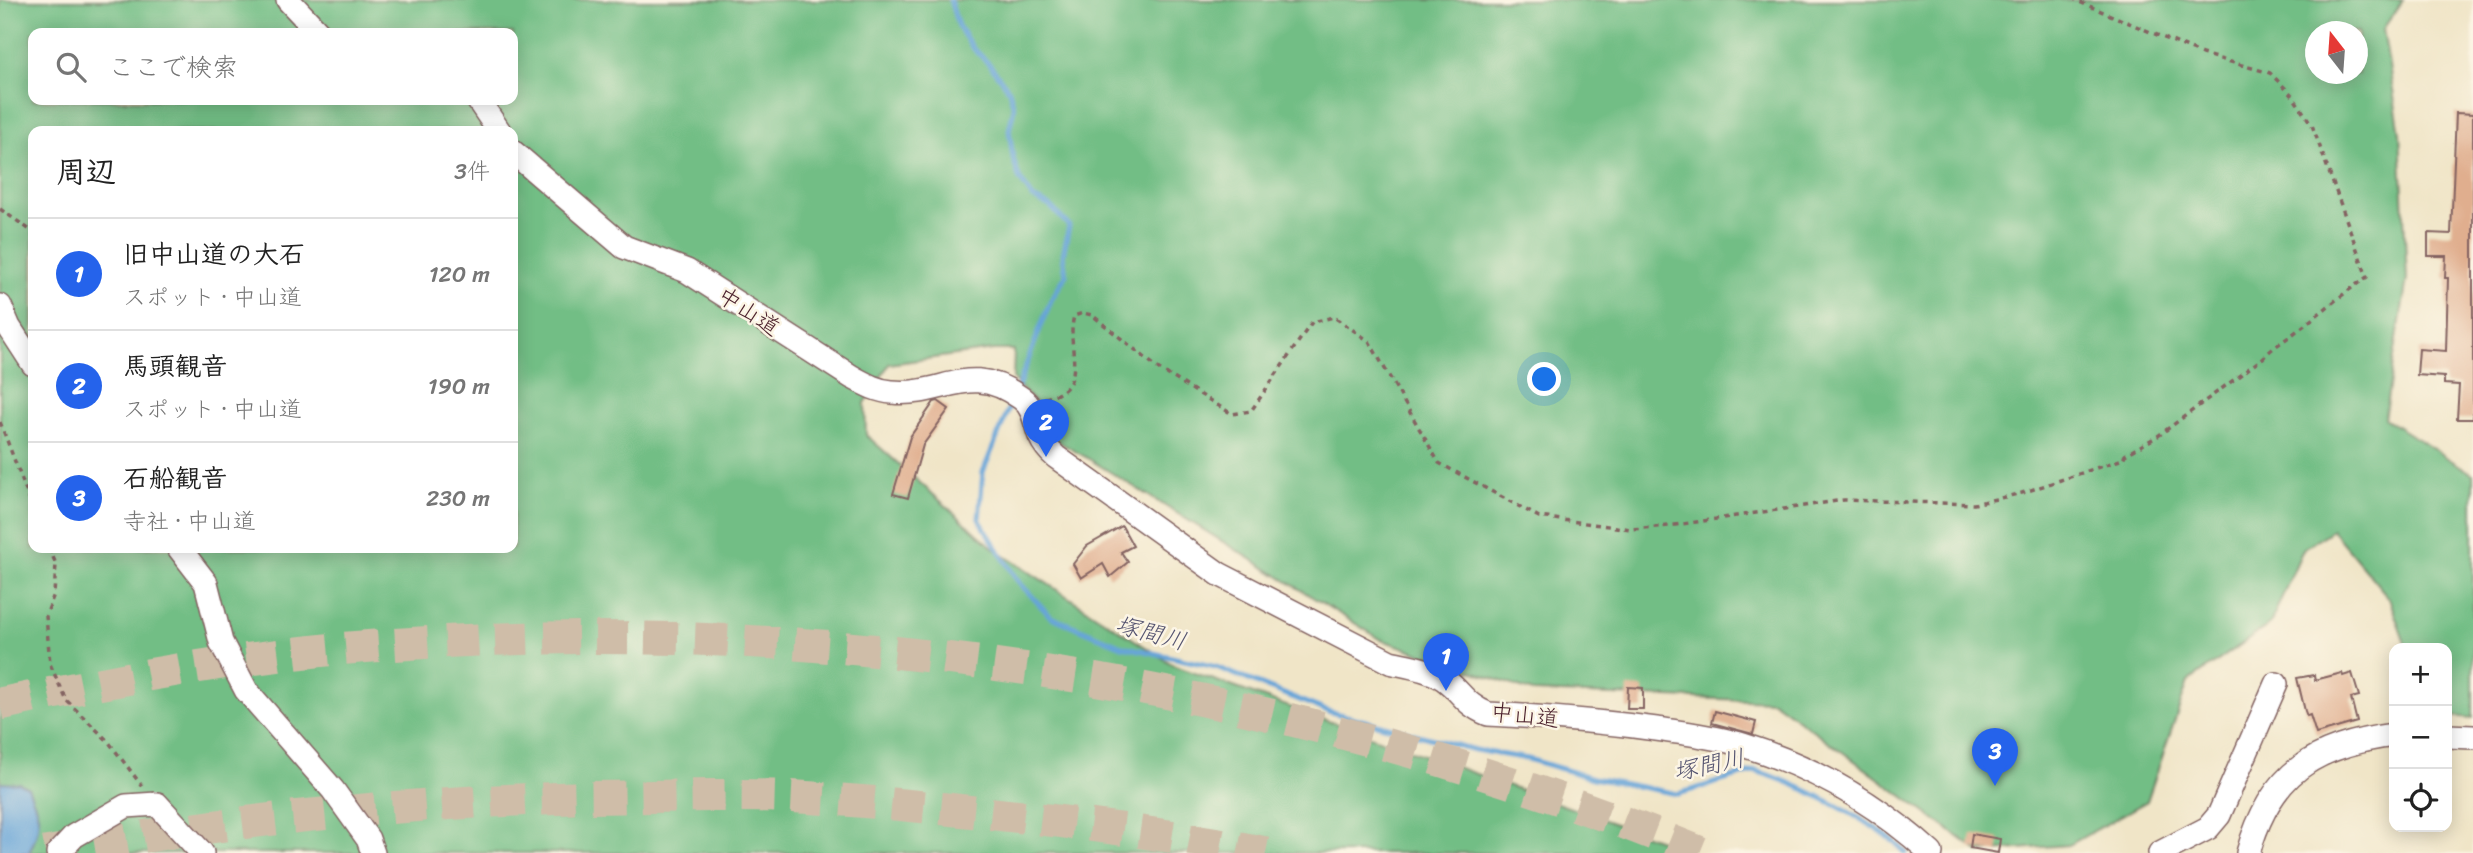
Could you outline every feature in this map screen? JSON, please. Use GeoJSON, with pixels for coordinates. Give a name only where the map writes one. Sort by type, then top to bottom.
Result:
{"type":"FeatureCollection","features":[{"type":"Feature","properties":{"kind":"street"},"geometry":{"type":"LineString","coordinates":[[288,0],[314,28]]}},
{"type":"Feature","properties":{"kind":"street"},"geometry":{"type":"LineString","coordinates":[[481,105],[496,126]]}},
{"type":"Feature","properties":{"kind":"street","name":"中山道"},"geometry":{"type":"LineString","coordinates":[[518,156],[624,247],[688,271],[874,389],[906,393],[967,380],[983,380],[1019,397],[1032,411],[1041,438],[1056,457],[1219,574],[1390,662],[1419,669],[1443,679],[1473,708],[1488,713],[1612,723],[1710,737],[1743,745],[1811,771],[1856,795],[1903,828],[1931,853]]}},
{"type":"Feature","properties":{"kind":"street"},"geometry":{"type":"LineString","coordinates":[[0,306],[9,327],[28,356]]}},
{"type":"Feature","properties":{"kind":"street"},"geometry":{"type":"LineString","coordinates":[[183,553],[206,583],[222,642],[246,690],[333,790],[368,839],[373,853]]}},
{"type":"Feature","properties":{"kind":"street"},"geometry":{"type":"LineString","coordinates":[[2160,853],[2208,828],[2219,815],[2276,684]]}},
{"type":"Feature","properties":{"kind":"street"},"geometry":{"type":"LineString","coordinates":[[2248,853],[2260,816],[2271,798],[2305,763],[2345,744],[2389,736]]}},
{"type":"Feature","properties":{"kind":"street"},"geometry":{"type":"LineString","coordinates":[[2452,736],[2473,737]]}},
{"type":"Feature","properties":{"kind":"street"},"geometry":{"type":"LineString","coordinates":[[58,853],[74,836],[126,806],[157,804],[202,853]]}},
{"type":"Feature","properties":{"kind":"path"},"geometry":{"type":"LineString","coordinates":[[1019,397],[1056,395],[1069,386],[1074,375],[1070,329],[1074,316],[1083,313],[1092,315],[1159,369],[1232,414],[1251,411],[1312,322],[1334,317],[1369,341],[1439,463],[1539,517],[1632,528],[1669,526],[1844,500],[1974,504],[2022,493],[2123,459],[2125,454],[2158,436],[2263,358],[2332,300],[2367,277],[2312,125],[2292,95],[2270,74],[2202,54],[2075,0]]}},
{"type":"Feature","properties":{"kind":"path"},"geometry":{"type":"LineString","coordinates":[[0,209],[28,229]]}},
{"type":"Feature","properties":{"kind":"path"},"geometry":{"type":"LineString","coordinates":[[0,422],[28,496]]}},
{"type":"Feature","properties":{"kind":"path"},"geometry":{"type":"LineString","coordinates":[[51,553],[56,564],[54,594],[46,617],[50,664],[66,700],[108,741],[127,769],[157,804]]}},
{"type":"Feature","properties":{"kind":"green space"},"geometry":{"type":"Polygon","coordinates":[[[0,0],[2403,0],[2383,29],[2400,133],[2407,279],[2384,418],[2473,474],[2473,718],[2452,716],[2452,643],[2405,643],[2389,598],[2332,530],[2303,549],[2270,624],[2188,682],[2147,801],[2069,845],[1979,852],[1773,701],[1533,692],[1382,640],[1045,434],[1036,404],[1013,379],[1014,350],[993,350],[889,364],[865,403],[866,435],[997,551],[1175,666],[1688,850],[1687,853],[0,853],[0,0]]]}},
{"type":"Feature","properties":{"kind":"water"},"geometry":{"type":"Polygon","coordinates":[[[0,782],[19,783],[28,787],[39,820],[37,834],[29,853],[0,853],[0,782]]]}},
{"type":"Feature","properties":{"kind":"building"},"geometry":{"type":"Polygon","coordinates":[[[2456,113],[2473,114],[2473,419],[2457,419],[2459,385],[2444,384],[2444,377],[2417,375],[2419,349],[2446,351],[2446,256],[2428,256],[2428,233],[2451,234],[2456,113]]]}},
{"type":"Feature","properties":{"kind":"building"},"geometry":{"type":"Polygon","coordinates":[[[938,401],[949,409],[923,445],[908,498],[893,494],[910,437],[934,402],[938,401]]]}},
{"type":"Feature","properties":{"kind":"building"},"geometry":{"type":"Polygon","coordinates":[[[1122,526],[1133,546],[1121,552],[1128,562],[1110,577],[1103,564],[1081,578],[1073,564],[1087,546],[1122,526]]]}},
{"type":"Feature","properties":{"kind":"building"},"geometry":{"type":"Polygon","coordinates":[[[2342,673],[2343,676],[2352,673],[2359,696],[2351,698],[2357,722],[2316,734],[2310,715],[2307,716],[2305,711],[2297,678],[2314,675],[2315,680],[2342,673]]]}},
{"type":"Feature","properties":{"kind":"building"},"geometry":{"type":"Polygon","coordinates":[[[1628,687],[1643,688],[1643,709],[1627,709],[1628,687]]]}},
{"type":"Feature","properties":{"kind":"building"},"geometry":{"type":"Polygon","coordinates":[[[1715,711],[1756,722],[1753,734],[1712,723],[1715,711]]]}},
{"type":"Feature","properties":{"kind":"building"},"geometry":{"type":"Polygon","coordinates":[[[1972,834],[2000,839],[1998,853],[1970,848],[1972,834]]]}},
{"type":"Feature","properties":{"kind":"waterway","name":"塚間川"},"geometry":{"type":"LineString","coordinates":[[950,0],[958,26],[972,47],[1009,90],[1014,108],[1009,130],[1019,178],[1033,198],[1050,206],[1069,226],[1063,255],[1066,275],[1051,300],[1017,389]]}},
{"type":"Feature","properties":{"kind":"waterway","name":"塚間川"},"geometry":{"type":"LineString","coordinates":[[1012,401],[983,472],[979,519],[1017,580],[1051,617],[1122,646],[1216,667],[1327,711],[1475,750],[1528,759],[1593,778],[1678,794],[1755,771],[1791,784],[1835,805],[1876,829],[1906,853]]}},
{"type":"Feature","properties":{"kind":"tunnel"},"geometry":{"type":"LineString","coordinates":[[0,704],[162,673],[326,650],[501,639],[676,639],[852,648],[1026,669],[1199,699],[1370,740],[1537,791],[1701,853]]}},
{"type":"Feature","properties":{"kind":"tunnel"},"geometry":{"type":"LineString","coordinates":[[45,853],[262,820],[408,806],[736,795],[920,806],[1097,826],[1266,853]]}},
{"type":"Feature","properties":{"kind":"place","name":"馬頭観音"},"geometry":{"type":"Point","coordinates":[1046,457]}},
{"type":"Feature","properties":{"kind":"place","name":"旧中山道の大石"},"geometry":{"type":"Point","coordinates":[1446,691]}},
{"type":"Feature","properties":{"kind":"place","name":"石船観音"},"geometry":{"type":"Point","coordinates":[1995,786]}}]}
